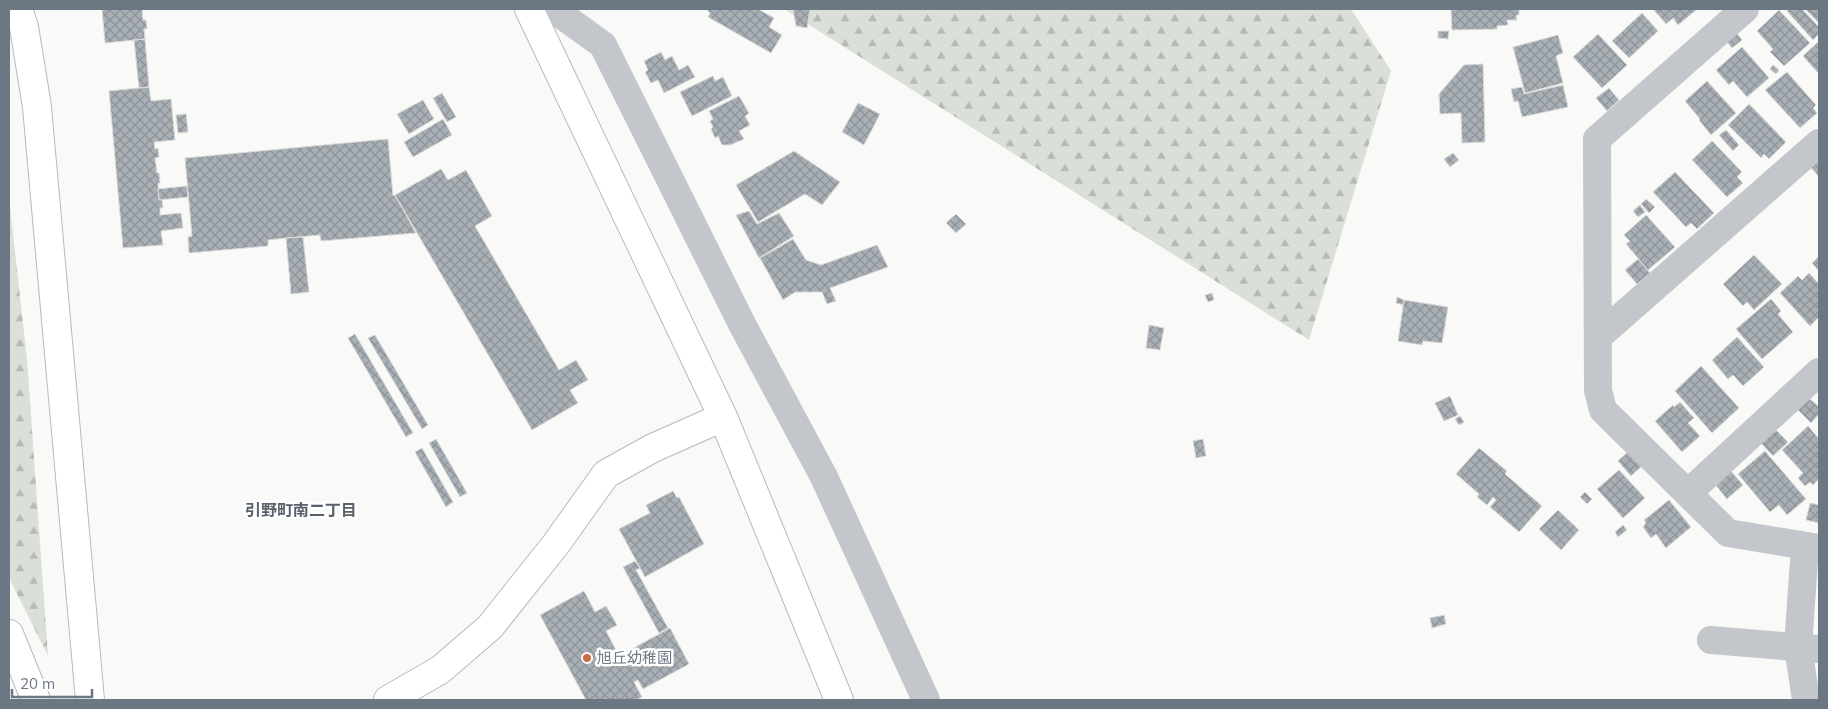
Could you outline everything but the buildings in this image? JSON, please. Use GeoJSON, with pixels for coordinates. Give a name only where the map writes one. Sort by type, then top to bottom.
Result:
{"type":"FeatureCollection","features":[{"type":"Feature","properties":{"kind":"street"},"geometry":{"type":"LineString","coordinates":[[18,9],[24,27],[37,107],[90,700]]}},
{"type":"Feature","properties":{"kind":"street"},"geometry":{"type":"LineString","coordinates":[[529,9],[723,417],[839,700]]}},
{"type":"Feature","properties":{"kind":"street"},"geometry":{"type":"LineString","coordinates":[[553,9],[603,46],[742,326],[824,477],[926,700]]}},
{"type":"Feature","properties":{"kind":"street"},"geometry":{"type":"LineString","coordinates":[[1745,9],[1598,139],[1598,390],[1603,410],[1728,533],[1812,548],[1806,700]]}},
{"type":"Feature","properties":{"kind":"street"},"geometry":{"type":"LineString","coordinates":[[1598,337],[1819,143]]}},
{"type":"Feature","properties":{"kind":"street"},"geometry":{"type":"LineString","coordinates":[[1688,493],[1819,372]]}},
{"type":"Feature","properties":{"kind":"street"},"geometry":{"type":"LineString","coordinates":[[388,700],[440,670],[490,627],[556,544],[606,474],[654,448],[723,417]]}},
{"type":"Feature","properties":{"kind":"street"},"geometry":{"type":"LineString","coordinates":[[9,634],[36,700]]}},
{"type":"Feature","properties":{"kind":"street"},"geometry":{"type":"LineString","coordinates":[[1711,640],[1809,647]]}},
{"type":"Feature","properties":{"kind":"green space"},"geometry":{"type":"Polygon","coordinates":[[[784,9],[1351,9],[1391,71],[1309,340],[784,9]]]}},
{"type":"Feature","properties":{"kind":"green space"},"geometry":{"type":"Polygon","coordinates":[[[9,198],[27,359],[48,656],[9,578],[9,198]]]}},
{"type":"Feature","properties":{"kind":"place","name":"旭丘幼稚園"},"geometry":{"type":"Point","coordinates":[587,658]}},
{"type":"Feature","properties":{"kind":"district","name":"引野町南二丁目"},"geometry":{"type":"Point","coordinates":[301,510]}}]}
